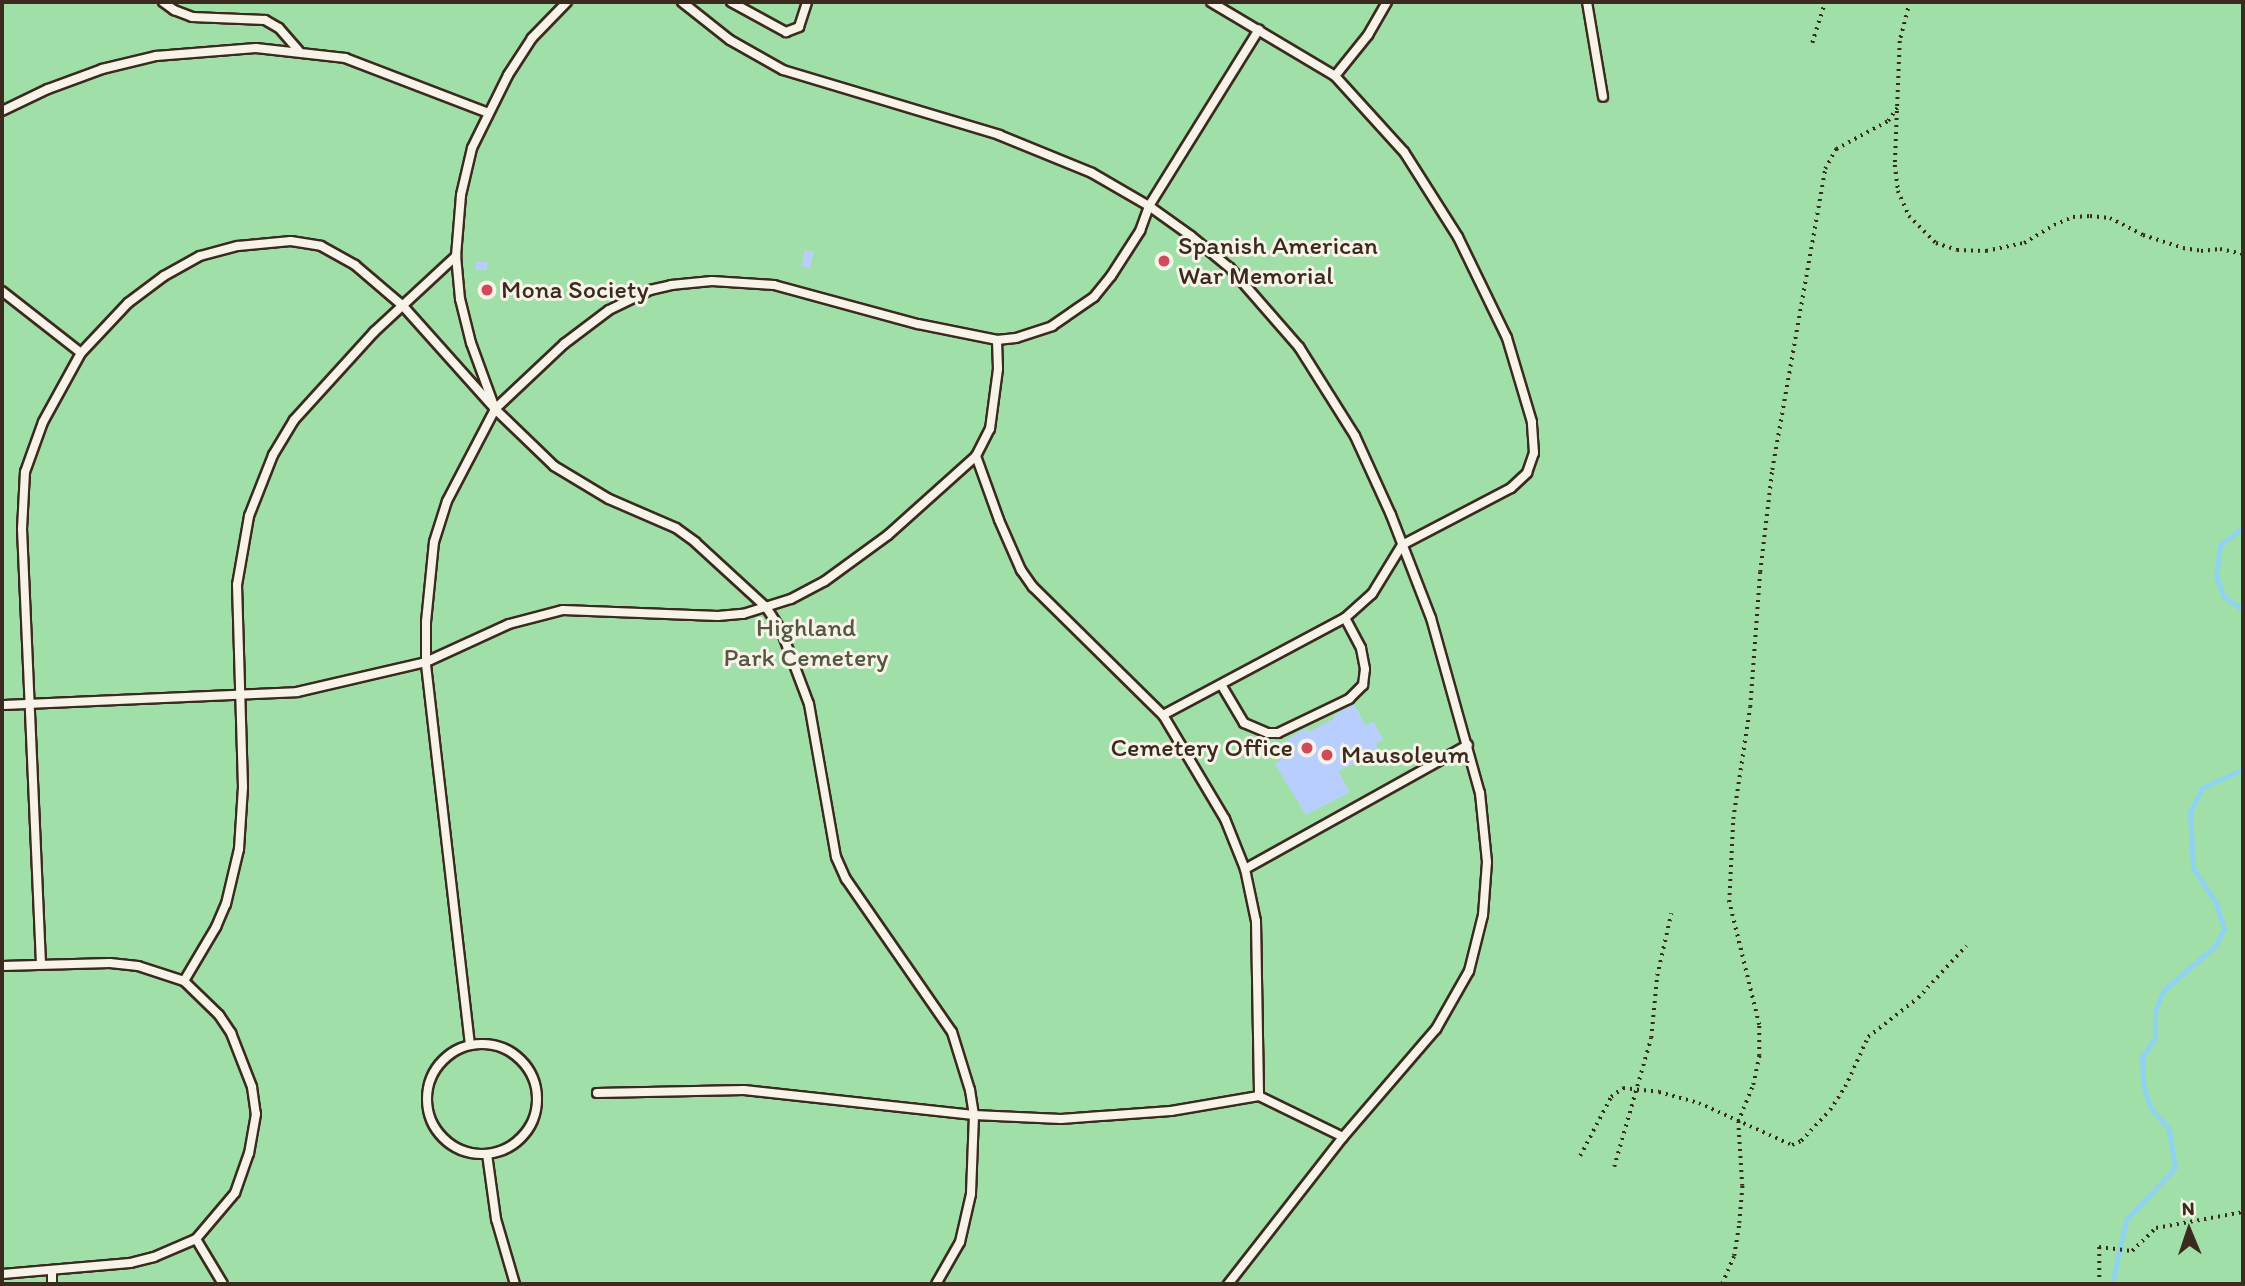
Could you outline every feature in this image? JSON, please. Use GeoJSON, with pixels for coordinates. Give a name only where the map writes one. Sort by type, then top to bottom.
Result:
{"type":"FeatureCollection","features":[{"type":"Feature","properties":{"kind":"lane"},"geometry":{"type":"LineString","coordinates":[[163,2],[174,10],[192,16],[265,20],[279,28],[299,51]]}},
{"type":"Feature","properties":{"kind":"lane"},"geometry":{"type":"LineString","coordinates":[[495,408],[468,332],[459,288],[456,256],[466,168],[488,113],[533,38],[567,2]]}},
{"type":"Feature","properties":{"kind":"lane"},"geometry":{"type":"LineString","coordinates":[[682,2],[730,40],[783,70],[999,135],[1092,173],[1149,206],[1230,268],[1299,347],[1366,457],[1431,618],[1468,745],[1485,818],[1486,897],[1469,971],[1436,1029],[1343,1138],[1228,1284]]}},
{"type":"Feature","properties":{"kind":"lane"},"geometry":{"type":"LineString","coordinates":[[731,2],[786,32],[799,27],[807,2]]}},
{"type":"Feature","properties":{"kind":"lane"},"geometry":{"type":"LineString","coordinates":[[1163,715],[1222,686],[1345,618],[1371,594],[1402,544],[1511,488],[1531,466],[1535,438],[1507,338],[1458,237],[1404,152],[1335,76],[1211,2]]}},
{"type":"Feature","properties":{"kind":"lane"},"geometry":{"type":"LineString","coordinates":[[1335,76],[1368,35],[1387,2]]}},
{"type":"Feature","properties":{"kind":"lane"},"geometry":{"type":"LineString","coordinates":[[1587,2],[1603,97]]}},
{"type":"Feature","properties":{"kind":"lane"},"geometry":{"type":"LineString","coordinates":[[470,1045],[426,662],[428,582],[434,542],[447,502],[495,408],[564,344],[609,310],[650,290],[692,282],[774,285],[918,324],[997,340],[1016,338],[1052,326],[1094,297],[1140,230],[1149,206],[1259,29]]}},
{"type":"Feature","properties":{"kind":"lane"},"geometry":{"type":"LineString","coordinates":[[2,111],[75,77],[156,56],[256,48],[345,58],[488,113]]}},
{"type":"Feature","properties":{"kind":"lane"},"geometry":{"type":"LineString","coordinates":[[41,964],[23,490],[31,453],[43,422],[81,353],[128,303],[164,276],[200,256],[237,246],[291,241],[321,246],[355,265],[403,306],[495,408],[554,466],[609,499],[676,528],[715,557],[766,607],[781,630],[802,678],[836,857],[846,879],[952,1032],[970,1090],[974,1115],[972,1181],[960,1242],[936,1284]]}},
{"type":"Feature","properties":{"kind":"lane"},"geometry":{"type":"LineString","coordinates":[[184,981],[216,927],[234,876],[242,818],[239,562],[248,516],[273,455],[294,420],[318,390],[456,256]]}},
{"type":"Feature","properties":{"kind":"lane"},"geometry":{"type":"LineString","coordinates":[[2,291],[81,353]]}},
{"type":"Feature","properties":{"kind":"lane"},"geometry":{"type":"LineString","coordinates":[[2,705],[240,697],[332,686],[426,662],[509,624],[563,610],[718,616],[743,614],[791,599],[825,581],[888,535],[976,456],[992,419],[998,369],[997,340]]}},
{"type":"Feature","properties":{"kind":"lane"},"geometry":{"type":"LineString","coordinates":[[976,456],[999,520],[1021,570],[1033,586],[1163,715],[1225,819],[1245,869],[1256,921],[1259,1096]]}},
{"type":"Feature","properties":{"kind":"lane"},"geometry":{"type":"LineString","coordinates":[[1222,686],[1244,723],[1268,733],[1278,733],[1349,699],[1363,685],[1366,669],[1361,648],[1345,618]]}},
{"type":"Feature","properties":{"kind":"lane"},"geometry":{"type":"LineString","coordinates":[[1245,869],[1468,745]]}},
{"type":"Feature","properties":{"kind":"lane"},"geometry":{"type":"LineString","coordinates":[[2,965],[138,966],[184,981],[219,1015],[231,1033],[252,1087],[256,1114],[249,1153],[235,1194],[196,1239],[155,1257],[130,1263],[52,1272],[2,1274]]}},
{"type":"Feature","properties":{"kind":"lane"},"geometry":{"type":"LineString","coordinates":[[470,1045],[494,1046],[516,1056],[535,1083],[535,1115],[528,1130],[503,1150],[487,1154],[470,1153],[454,1146],[440,1135],[431,1121],[428,1088],[433,1074],[442,1061],[470,1045]]}},
{"type":"Feature","properties":{"kind":"lane"},"geometry":{"type":"LineString","coordinates":[[597,1093],[744,1090],[974,1115],[1061,1119],[1115,1117],[1259,1096],[1343,1138]]}},
{"type":"Feature","properties":{"kind":"lane"},"geometry":{"type":"LineString","coordinates":[[487,1154],[496,1219],[515,1284]]}},
{"type":"Feature","properties":{"kind":"lane"},"geometry":{"type":"LineString","coordinates":[[196,1239],[223,1284]]}},
{"type":"Feature","properties":{"kind":"lane"},"geometry":{"type":"LineString","coordinates":[[52,1272],[52,1284]]}},
{"type":"Feature","properties":{"kind":"path"},"geometry":{"type":"LineString","coordinates":[[1812,43],[1825,2]]}},
{"type":"Feature","properties":{"kind":"path"},"geometry":{"type":"LineString","coordinates":[[1910,2],[1900,41],[1895,165],[1898,191],[1909,216],[1936,243],[1957,250],[1986,251],[2024,243],[2054,225],[2073,217],[2090,215],[2110,218],[2143,235],[2183,248],[2201,251],[2220,248],[2243,254]]}},
{"type":"Feature","properties":{"kind":"path"},"geometry":{"type":"LineString","coordinates":[[1722,1284],[1734,1256],[1739,1223],[1742,1186],[1738,1122],[1753,1085],[1759,1056],[1759,1025],[1729,902],[1730,864],[1741,758],[1750,707],[1760,572],[1781,408],[1825,169],[1836,149],[1888,121],[1897,108]]}},
{"type":"Feature","properties":{"kind":"path"},"geometry":{"type":"LineString","coordinates":[[1614,1167],[1651,1038],[1657,976],[1671,914]]}},
{"type":"Feature","properties":{"kind":"path"},"geometry":{"type":"LineString","coordinates":[[1580,1156],[1611,1097],[1623,1088],[1638,1088],[1699,1103],[1792,1145],[1801,1141],[1830,1110],[1845,1087],[1868,1037],[1918,998],[1966,946]]}},
{"type":"Feature","properties":{"kind":"path"},"geometry":{"type":"LineString","coordinates":[[2099,1284],[2099,1247],[2132,1251],[2157,1228],[2243,1212]]}},
{"type":"Feature","properties":{"kind":"green space","name":"Highland Park Cemetery"},"geometry":{"type":"Polygon","coordinates":[[[2,2],[2243,2],[2243,1284],[2,1284],[2,2]]]}},
{"type":"Feature","properties":{"kind":"building"},"geometry":{"type":"Polygon","coordinates":[[[805,250],[814,252],[810,269],[801,267],[805,250]]]}},
{"type":"Feature","properties":{"kind":"building"},"geometry":{"type":"Polygon","coordinates":[[[476,262],[487,262],[487,270],[476,270],[476,262]]]}},
{"type":"Feature","properties":{"kind":"building","name":"Mausoleum"},"geometry":{"type":"Polygon","coordinates":[[[1354,704],[1366,726],[1373,721],[1383,740],[1376,743],[1378,750],[1375,761],[1366,764],[1358,762],[1338,771],[1350,792],[1306,815],[1275,764],[1281,760],[1274,748],[1306,728],[1309,732],[1335,718],[1334,715],[1354,704]]]}},
{"type":"Feature","properties":{"kind":"waterway"},"geometry":{"type":"LineString","coordinates":[[2243,527],[2220,545],[2216,576],[2224,597],[2243,610]]}},
{"type":"Feature","properties":{"kind":"waterway"},"geometry":{"type":"LineString","coordinates":[[2112,1284],[2126,1220],[2175,1168],[2169,1129],[2150,1107],[2143,1084],[2142,1057],[2155,1038],[2155,1011],[2163,991],[2215,946],[2224,929],[2216,903],[2193,868],[2190,812],[2202,788],[2243,769]]}},
{"type":"Feature","properties":{"kind":"place","name":"Spanish American War Memorial"},"geometry":{"type":"Point","coordinates":[1164,261]}},
{"type":"Feature","properties":{"kind":"place","name":"Mona Society"},"geometry":{"type":"Point","coordinates":[487,290]}},
{"type":"Feature","properties":{"kind":"place","name":"Cemetery Office"},"geometry":{"type":"Point","coordinates":[1307,748]}},
{"type":"Feature","properties":{"kind":"place","name":"Mausoleum"},"geometry":{"type":"Point","coordinates":[1327,755]}}]}
